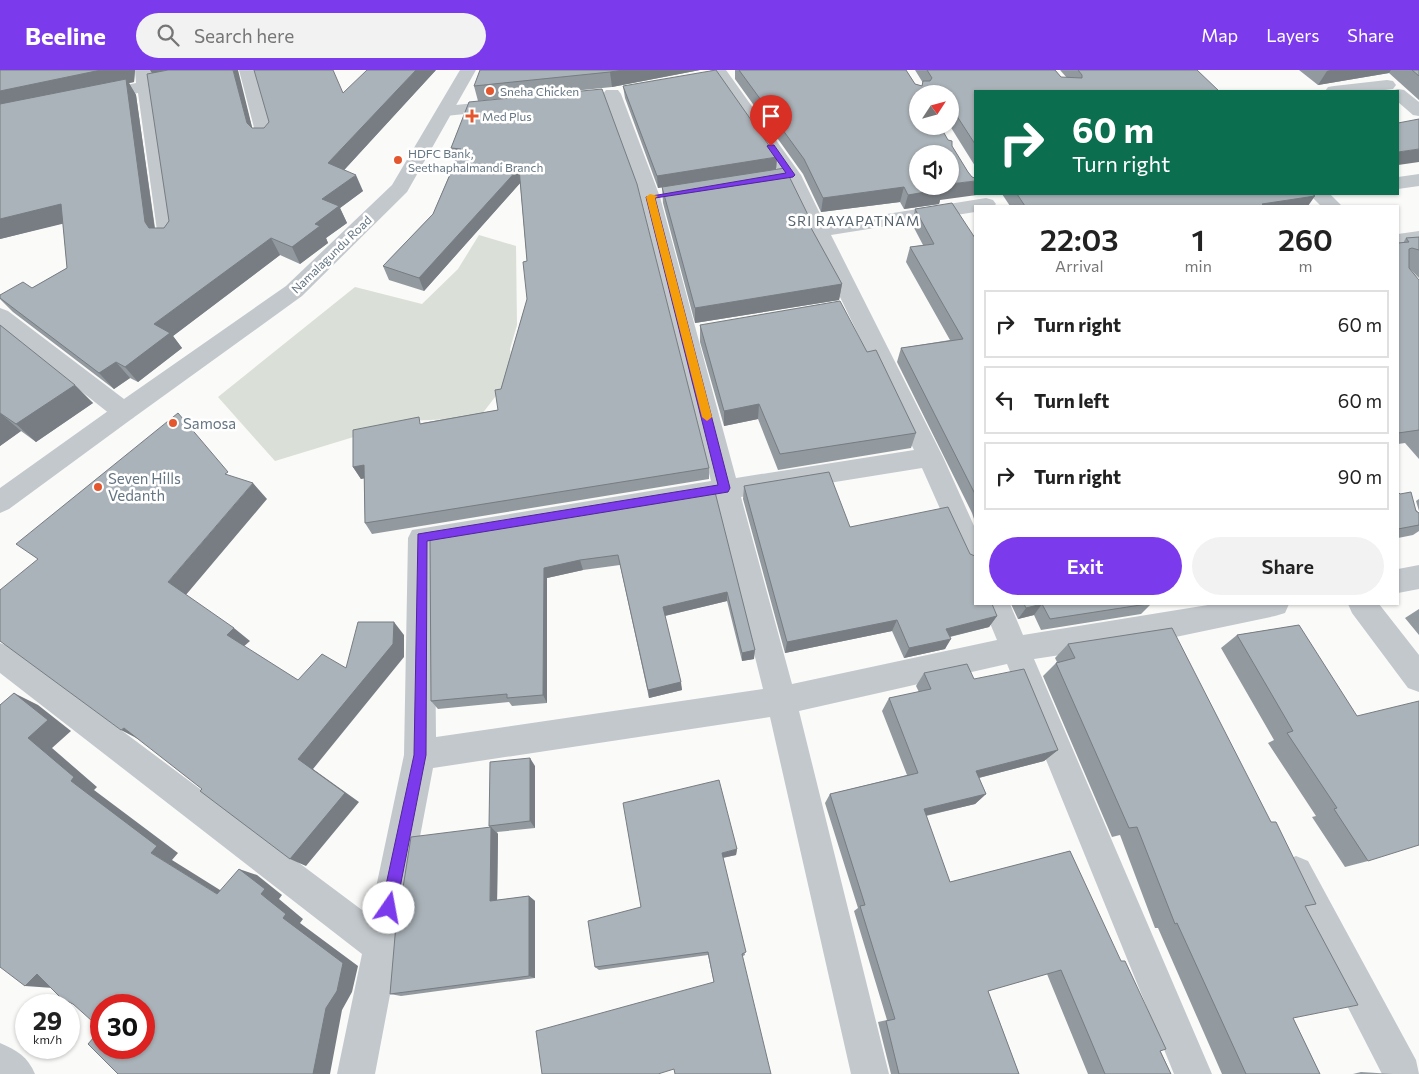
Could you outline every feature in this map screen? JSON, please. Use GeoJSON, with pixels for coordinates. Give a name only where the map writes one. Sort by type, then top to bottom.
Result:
{"type":"FeatureCollection","features":[{"type":"Feature","properties":{"kind":"street"},"geometry":{"type":"LineString","coordinates":[[78,101],[144,79],[224,70]]}},
{"type":"Feature","properties":{"kind":"street"},"geometry":{"type":"LineString","coordinates":[[247,70],[266,139]]}},
{"type":"Feature","properties":{"kind":"street","name":"Namalagundu Road"},"geometry":{"type":"LineString","coordinates":[[0,502],[294,291],[400,188],[468,70]]}},
{"type":"Feature","properties":{"kind":"street"},"geometry":{"type":"LineString","coordinates":[[1366,70],[1393,90]]}},
{"type":"Feature","properties":{"kind":"street"},"geometry":{"type":"LineString","coordinates":[[721,74],[781,176],[819,231],[846,307],[930,457],[974,555]]}},
{"type":"Feature","properties":{"kind":"street"},"geometry":{"type":"LineString","coordinates":[[144,79],[168,238]]}},
{"type":"Feature","properties":{"kind":"street"},"geometry":{"type":"LineString","coordinates":[[612,93],[660,195],[695,332],[724,488],[781,701],[870,1074]]}},
{"type":"Feature","properties":{"kind":"street"},"geometry":{"type":"LineString","coordinates":[[1399,95],[1419,110]]}},
{"type":"Feature","properties":{"kind":"street"},"geometry":{"type":"LineString","coordinates":[[446,111],[524,103]]}},
{"type":"Feature","properties":{"kind":"street"},"geometry":{"type":"LineString","coordinates":[[1399,183],[1419,180]]}},
{"type":"Feature","properties":{"kind":"street"},"geometry":{"type":"LineString","coordinates":[[1320,195],[1331,205]]}},
{"type":"Feature","properties":{"kind":"street"},"geometry":{"type":"LineString","coordinates":[[819,231],[984,201]]}},
{"type":"Feature","properties":{"kind":"street"},"geometry":{"type":"LineString","coordinates":[[1399,240],[1419,237]]}},
{"type":"Feature","properties":{"kind":"street"},"geometry":{"type":"LineString","coordinates":[[0,316],[124,412]]}},
{"type":"Feature","properties":{"kind":"street"},"geometry":{"type":"LineString","coordinates":[[356,1074],[420,755],[422,538],[724,488],[930,457]]}},
{"type":"Feature","properties":{"kind":"street"},"geometry":{"type":"LineString","coordinates":[[1399,581],[1419,577]]}},
{"type":"Feature","properties":{"kind":"street"},"geometry":{"type":"LineString","coordinates":[[996,605],[1193,1074]]}},
{"type":"Feature","properties":{"kind":"street"},"geometry":{"type":"LineString","coordinates":[[420,755],[781,701],[1016,649],[1173,639],[1245,606],[1260,605]]}},
{"type":"Feature","properties":{"kind":"street"},"geometry":{"type":"LineString","coordinates":[[1363,605],[1419,678]]}},
{"type":"Feature","properties":{"kind":"street"},"geometry":{"type":"LineString","coordinates":[[0,656],[381,946]]}},
{"type":"Feature","properties":{"kind":"street"},"geometry":{"type":"LineString","coordinates":[[1282,846],[1402,1074]]}},
{"type":"Feature","properties":{"kind":"street"},"geometry":{"type":"LineString","coordinates":[[0,1062],[16,1074]]}},
{"type":"Feature","properties":{"kind":"shaded area"},"geometry":{"type":"Polygon","coordinates":[[[479,235],[516,246],[517,325],[510,349],[512,363],[505,384],[482,414],[452,419],[406,421],[275,461],[218,397],[355,287],[422,304],[458,269],[479,235]]]}},
{"type":"Feature","properties":{"kind":"building"},"geometry":{"type":"Polygon","coordinates":[[[0,70],[101,70],[0,91],[0,70]]]}},
{"type":"Feature","properties":{"kind":"building"},"geometry":{"type":"Polygon","coordinates":[[[168,70],[233,70],[247,123],[252,128],[264,128],[269,122],[254,70],[333,70],[343,93],[367,70],[416,70],[328,163],[356,175],[322,199],[339,206],[315,224],[320,226],[292,247],[271,238],[154,324],[170,333],[125,367],[116,362],[99,373],[0,298],[0,295],[23,282],[32,288],[67,268],[61,204],[0,219],[0,104],[126,79],[145,222],[149,228],[164,228],[169,221],[147,74],[168,70]]]}},
{"type":"Feature","properties":{"kind":"building"},"geometry":{"type":"Polygon","coordinates":[[[480,70],[623,70],[474,86],[480,70]]]}},
{"type":"Feature","properties":{"kind":"building"},"geometry":{"type":"Polygon","coordinates":[[[716,70],[777,157],[657,176],[623,86],[716,70]]]}},
{"type":"Feature","properties":{"kind":"building"},"geometry":{"type":"Polygon","coordinates":[[[739,70],[906,70],[915,84],[918,85],[909,85],[909,135],[945,135],[948,140],[952,141],[952,145],[909,145],[909,195],[904,187],[823,198],[804,159],[739,70]]]}},
{"type":"Feature","properties":{"kind":"building"},"geometry":{"type":"Polygon","coordinates":[[[927,70],[1055,70],[1061,77],[1082,78],[1078,70],[1197,70],[1218,90],[974,90],[974,142],[959,119],[959,85],[922,85],[923,81],[930,81],[932,78],[927,70]]]}},
{"type":"Feature","properties":{"kind":"building"},"geometry":{"type":"Polygon","coordinates":[[[1412,70],[1419,70],[1419,76],[1412,70]]]}},
{"type":"Feature","properties":{"kind":"building"},"geometry":{"type":"Polygon","coordinates":[[[602,89],[637,184],[709,468],[365,523],[364,465],[353,467],[353,430],[419,417],[420,424],[498,410],[495,390],[501,389],[527,299],[523,262],[527,261],[519,168],[419,278],[383,266],[433,214],[461,149],[451,148],[469,102],[602,89]]]}},
{"type":"Feature","properties":{"kind":"building"},"geometry":{"type":"Polygon","coordinates":[[[1419,119],[1419,149],[1399,152],[1399,123],[1419,119]]]}},
{"type":"Feature","properties":{"kind":"building"},"geometry":{"type":"Polygon","coordinates":[[[959,157],[974,178],[974,181],[959,183],[959,157]]]}},
{"type":"Feature","properties":{"kind":"building"},"geometry":{"type":"Polygon","coordinates":[[[785,168],[809,217],[805,217],[842,284],[695,308],[662,187],[785,168]]]}},
{"type":"Feature","properties":{"kind":"building"},"geometry":{"type":"Polygon","coordinates":[[[1018,195],[1315,196],[1263,205],[1024,205],[1018,195]]]}},
{"type":"Feature","properties":{"kind":"building"},"geometry":{"type":"Polygon","coordinates":[[[952,203],[974,236],[974,492],[901,348],[963,339],[910,247],[934,244],[915,209],[952,203]]]}},
{"type":"Feature","properties":{"kind":"building"},"geometry":{"type":"Polygon","coordinates":[[[1419,237],[1419,250],[1409,249],[1409,268],[1419,280],[1419,430],[1399,433],[1399,243],[1409,242],[1406,238],[1419,237]]]}},
{"type":"Feature","properties":{"kind":"building"},"geometry":{"type":"Polygon","coordinates":[[[840,301],[867,352],[876,350],[916,433],[780,454],[759,404],[724,411],[700,325],[840,301]]]}},
{"type":"Feature","properties":{"kind":"building"},"geometry":{"type":"Polygon","coordinates":[[[0,325],[75,385],[16,424],[0,413],[0,325]]]}},
{"type":"Feature","properties":{"kind":"building"},"geometry":{"type":"Polygon","coordinates":[[[178,413],[228,472],[225,474],[253,483],[168,582],[234,628],[227,635],[298,680],[322,654],[346,668],[358,622],[394,622],[393,644],[298,759],[345,793],[290,859],[200,791],[202,789],[124,728],[121,730],[0,641],[0,590],[38,559],[16,544],[178,413]]]}},
{"type":"Feature","properties":{"kind":"building"},"geometry":{"type":"Polygon","coordinates":[[[829,472],[850,527],[948,507],[970,554],[974,556],[974,605],[992,605],[997,616],[946,629],[951,639],[909,648],[897,620],[787,642],[744,486],[829,472]]]}},
{"type":"Feature","properties":{"kind":"building"},"geometry":{"type":"Polygon","coordinates":[[[715,492],[755,650],[742,653],[727,592],[663,607],[681,682],[648,690],[618,555],[580,560],[544,568],[543,695],[507,698],[507,694],[431,701],[430,538],[715,492]]]}},
{"type":"Feature","properties":{"kind":"building"},"geometry":{"type":"Polygon","coordinates":[[[1411,492],[1416,511],[1419,513],[1419,525],[1399,529],[1399,493],[1411,492]]]}},
{"type":"Feature","properties":{"kind":"building"},"geometry":{"type":"Polygon","coordinates":[[[1024,605],[1038,605],[1026,608],[1024,605]]]}},
{"type":"Feature","properties":{"kind":"building"},"geometry":{"type":"Polygon","coordinates":[[[1043,605],[1141,605],[1050,619],[1043,605]]]}},
{"type":"Feature","properties":{"kind":"building"},"geometry":{"type":"Polygon","coordinates":[[[1299,625],[1357,716],[1419,701],[1419,845],[1368,861],[1334,809],[1337,808],[1287,733],[1293,731],[1237,635],[1299,625]]]}},
{"type":"Feature","properties":{"kind":"building"},"geometry":{"type":"Polygon","coordinates":[[[1172,628],[1271,822],[1276,822],[1316,904],[1305,906],[1358,1005],[1293,1018],[1320,1074],[1246,1074],[1177,923],[1175,924],[1137,827],[1129,828],[1056,663],[1075,658],[1068,644],[1172,628]]]}},
{"type":"Feature","properties":{"kind":"building"},"geometry":{"type":"Polygon","coordinates":[[[967,664],[974,679],[1024,669],[1058,750],[976,771],[986,794],[924,809],[950,882],[1070,851],[1121,961],[1125,961],[1166,1049],[1160,1051],[1171,1074],[1105,1074],[1061,970],[988,991],[1019,1074],[899,1074],[886,1021],[895,1019],[860,906],[865,905],[830,794],[918,773],[889,698],[931,689],[924,673],[967,664]]]}},
{"type":"Feature","properties":{"kind":"building"},"geometry":{"type":"Polygon","coordinates":[[[14,693],[48,720],[28,738],[74,777],[71,781],[157,846],[151,853],[217,894],[239,869],[265,889],[261,894],[286,914],[283,918],[343,963],[337,991],[326,1008],[313,1074],[118,1074],[103,1059],[155,1059],[155,994],[90,994],[90,1019],[80,1010],[80,994],[57,994],[37,974],[25,986],[0,967],[0,705],[14,693]]]}},
{"type":"Feature","properties":{"kind":"building"},"geometry":{"type":"Polygon","coordinates":[[[530,758],[530,821],[489,826],[490,762],[530,758]]]}},
{"type":"Feature","properties":{"kind":"building"},"geometry":{"type":"Polygon","coordinates":[[[719,780],[737,849],[722,853],[746,952],[742,954],[771,1074],[675,1074],[674,1069],[658,1074],[542,1074],[536,1031],[714,982],[708,952],[595,967],[588,921],[641,907],[623,803],[719,780]]]}},
{"type":"Feature","properties":{"kind":"building"},"geometry":{"type":"Polygon","coordinates":[[[491,827],[490,901],[529,896],[529,976],[390,994],[397,913],[399,913],[411,837],[491,827]]]}},
{"type":"Feature","properties":{"kind":"slow traffic"},"geometry":{"type":"LineString","coordinates":[[654,196],[650,197],[707,417]]}},
{"type":"Feature","properties":{"kind":"place","name":"Sneha Chicken"},"geometry":{"type":"Point","coordinates":[490,91]}},
{"type":"Feature","properties":{"kind":"place","name":"Med Plus"},"geometry":{"type":"Point","coordinates":[472,116]}},
{"type":"Feature","properties":{"kind":"place","name":"HDFC Bank, Seethaphalmandi Branch"},"geometry":{"type":"Point","coordinates":[398,160]}},
{"type":"Feature","properties":{"kind":"place","name":"Samosa"},"geometry":{"type":"Point","coordinates":[173,423]}},
{"type":"Feature","properties":{"kind":"place","name":"Seven Hills Vedanth"},"geometry":{"type":"Point","coordinates":[98,487]}},
{"type":"Feature","properties":{"kind":"district","name":"SRI RAYAPATNAM"},"geometry":{"type":"Point","coordinates":[854,220]}},
{"type":"Feature","properties":{"kind":"route"},"geometry":{"type":"LineString","coordinates":[[389,908],[420,755],[422,538],[724,488],[650,197],[791,175],[771,146]]}}]}
